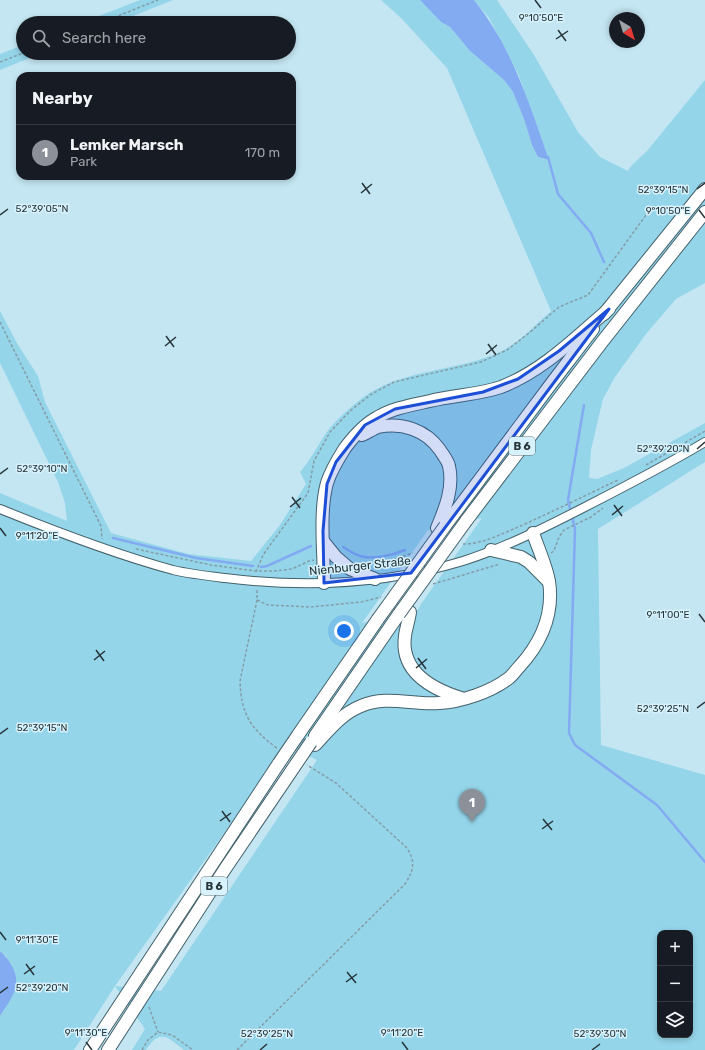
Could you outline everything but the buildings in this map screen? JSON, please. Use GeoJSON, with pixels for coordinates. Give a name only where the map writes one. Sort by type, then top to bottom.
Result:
{"type":"FeatureCollection","features":[{"type":"Feature","properties":{"kind":"highway","name":"B 6"},"geometry":{"type":"LineString","coordinates":[[90,1050],[298,734],[378,619],[418,556],[609,309],[705,189]]}},
{"type":"Feature","properties":{"kind":"highway","name":"B 6"},"geometry":{"type":"LineString","coordinates":[[108,1050],[143,1006],[225,869],[293,768],[313,744],[405,613],[429,573],[466,521],[602,342],[705,212]]}},
{"type":"Feature","properties":{"kind":"highway"},"geometry":{"type":"LineString","coordinates":[[324,583],[324,504],[327,484],[336,462],[350,442],[365,425],[378,416],[395,410],[432,400],[483,392],[501,387],[518,379],[540,366],[559,352],[609,309]]}},
{"type":"Feature","properties":{"kind":"highway"},"geometry":{"type":"LineString","coordinates":[[350,442],[377,428],[392,426],[406,427],[422,433],[433,442],[449,465],[450,479],[447,504],[441,527]]}},
{"type":"Feature","properties":{"kind":"highway"},"geometry":{"type":"LineString","coordinates":[[313,744],[347,713],[361,706],[378,701],[396,700],[438,703],[462,699],[486,691],[510,678],[528,657],[540,638],[549,610],[549,582],[533,532]]}},
{"type":"Feature","properties":{"kind":"highway"},"geometry":{"type":"LineString","coordinates":[[323,541],[336,557],[350,569],[375,579]]}},
{"type":"Feature","properties":{"kind":"highway"},"geometry":{"type":"LineString","coordinates":[[491,550],[521,556],[549,582]]}},
{"type":"Feature","properties":{"kind":"highway"},"geometry":{"type":"LineString","coordinates":[[405,613],[405,650],[410,665],[419,677],[430,686],[462,699]]}},
{"type":"Feature","properties":{"kind":"street","name":"Nienburger Straße"},"geometry":{"type":"LineString","coordinates":[[0,509],[87,544],[175,570],[257,582],[324,583],[375,579],[421,571],[463,560],[491,550],[568,516],[662,467],[705,442]]}},
{"type":"Feature","properties":{"kind":"path"},"geometry":{"type":"LineString","coordinates":[[118,16],[158,0]]}},
{"type":"Feature","properties":{"kind":"path"},"geometry":{"type":"LineString","coordinates":[[0,62],[16,56]]}},
{"type":"Feature","properties":{"kind":"path"},"geometry":{"type":"LineString","coordinates":[[256,571],[263,555],[308,493],[314,461],[330,432],[350,411],[370,395],[394,382],[481,362],[507,350],[559,307],[588,295],[646,215]]}},
{"type":"Feature","properties":{"kind":"path"},"geometry":{"type":"LineString","coordinates":[[0,322],[101,526],[102,540]]}},
{"type":"Feature","properties":{"kind":"path"},"geometry":{"type":"LineString","coordinates":[[642,467],[705,431]]}},
{"type":"Feature","properties":{"kind":"path"},"geometry":{"type":"LineString","coordinates":[[460,544],[490,539],[564,506],[623,477]]}},
{"type":"Feature","properties":{"kind":"path"},"geometry":{"type":"LineString","coordinates":[[570,527],[581,522]]}},
{"type":"Feature","properties":{"kind":"path"},"geometry":{"type":"LineString","coordinates":[[154,553],[256,571],[292,569],[309,560],[324,558]]}},
{"type":"Feature","properties":{"kind":"path"},"geometry":{"type":"LineString","coordinates":[[363,563],[387,562],[418,556]]}},
{"type":"Feature","properties":{"kind":"path"},"geometry":{"type":"LineString","coordinates":[[257,582],[256,600],[240,681],[240,693],[243,705],[253,728],[263,738],[277,748]]}},
{"type":"Feature","properties":{"kind":"path"},"geometry":{"type":"LineString","coordinates":[[237,1050],[404,884],[411,875],[413,865],[411,855],[406,847],[336,783],[308,766]]}},
{"type":"Feature","properties":{"kind":"path"},"geometry":{"type":"LineString","coordinates":[[143,1006],[158,1032],[172,1035],[193,1050]]}},
{"type":"Feature","properties":{"kind":"path"},"geometry":{"type":"LineString","coordinates":[[142,1050],[148,1040],[158,1032]]}},
{"type":"Feature","properties":{"kind":"highlighted area"},"geometry":{"type":"Polygon","coordinates":[[[609,309],[411,573],[324,583],[323,531],[327,484],[336,462],[365,425],[395,409],[483,392],[518,379],[559,351],[609,309]]]}},
{"type":"Feature","properties":{"kind":"shaded area"},"geometry":{"type":"Polygon","coordinates":[[[140,0],[173,0],[133,16],[99,16],[140,0]]]}},
{"type":"Feature","properties":{"kind":"shaded area"},"geometry":{"type":"Polygon","coordinates":[[[381,0],[420,0],[441,22],[450,27],[470,51],[504,80],[513,92],[524,119],[532,145],[538,157],[549,160],[519,76],[489,18],[474,0],[497,0],[534,55],[578,132],[600,157],[628,171],[631,166],[647,151],[705,80],[705,283],[676,299],[646,334],[615,377],[603,399],[591,450],[589,478],[597,479],[624,468],[705,423],[705,462],[598,529],[601,745],[705,775],[705,1050],[184,1050],[169,1038],[160,1037],[151,1043],[146,1050],[132,1050],[145,1029],[115,986],[74,1050],[0,1050],[0,1016],[4,1009],[7,957],[0,951],[0,493],[67,521],[65,503],[58,482],[0,363],[0,311],[18,345],[38,376],[45,402],[111,533],[188,554],[251,561],[280,525],[306,484],[300,472],[328,430],[350,408],[368,394],[398,380],[493,355],[509,347],[524,336],[551,311],[447,68],[401,18],[381,0]],[[482,518],[428,530],[362,623],[418,610],[482,518]],[[287,745],[115,986],[161,991],[317,760],[287,745]]]}},
{"type":"Feature","properties":{"kind":"shaded area"},"geometry":{"type":"Polygon","coordinates":[[[16,48],[16,60],[25,60],[0,70],[0,54],[16,48]]]}},
{"type":"Feature","properties":{"kind":"water"},"geometry":{"type":"Polygon","coordinates":[[[420,0],[474,0],[488,19],[510,57],[527,97],[549,160],[538,157],[532,145],[524,119],[513,92],[504,80],[470,51],[450,27],[441,22],[420,0]]]}},
{"type":"Feature","properties":{"kind":"water"},"geometry":{"type":"Polygon","coordinates":[[[0,951],[13,968],[16,981],[14,993],[0,1016],[0,951]]]}},
{"type":"Feature","properties":{"kind":"waterway"},"geometry":{"type":"LineString","coordinates":[[548,157],[558,194],[591,233],[604,262]]}},
{"type":"Feature","properties":{"kind":"waterway"},"geometry":{"type":"LineString","coordinates":[[584,405],[568,500],[575,529],[569,733],[575,745],[657,805],[705,862]]}},
{"type":"Feature","properties":{"kind":"waterway"},"geometry":{"type":"LineString","coordinates":[[113,538],[196,558],[253,566]]}},
{"type":"Feature","properties":{"kind":"waterway"},"geometry":{"type":"LineString","coordinates":[[261,567],[267,566],[311,546]]}},
{"type":"Feature","properties":{"kind":"waterway"},"geometry":{"type":"LineString","coordinates":[[343,547],[351,552],[365,557],[395,554],[405,550]]}},
{"type":"Feature","properties":{"kind":"place","name":"Lemker Marsch"},"geometry":{"type":"Point","coordinates":[472,822]}}]}
